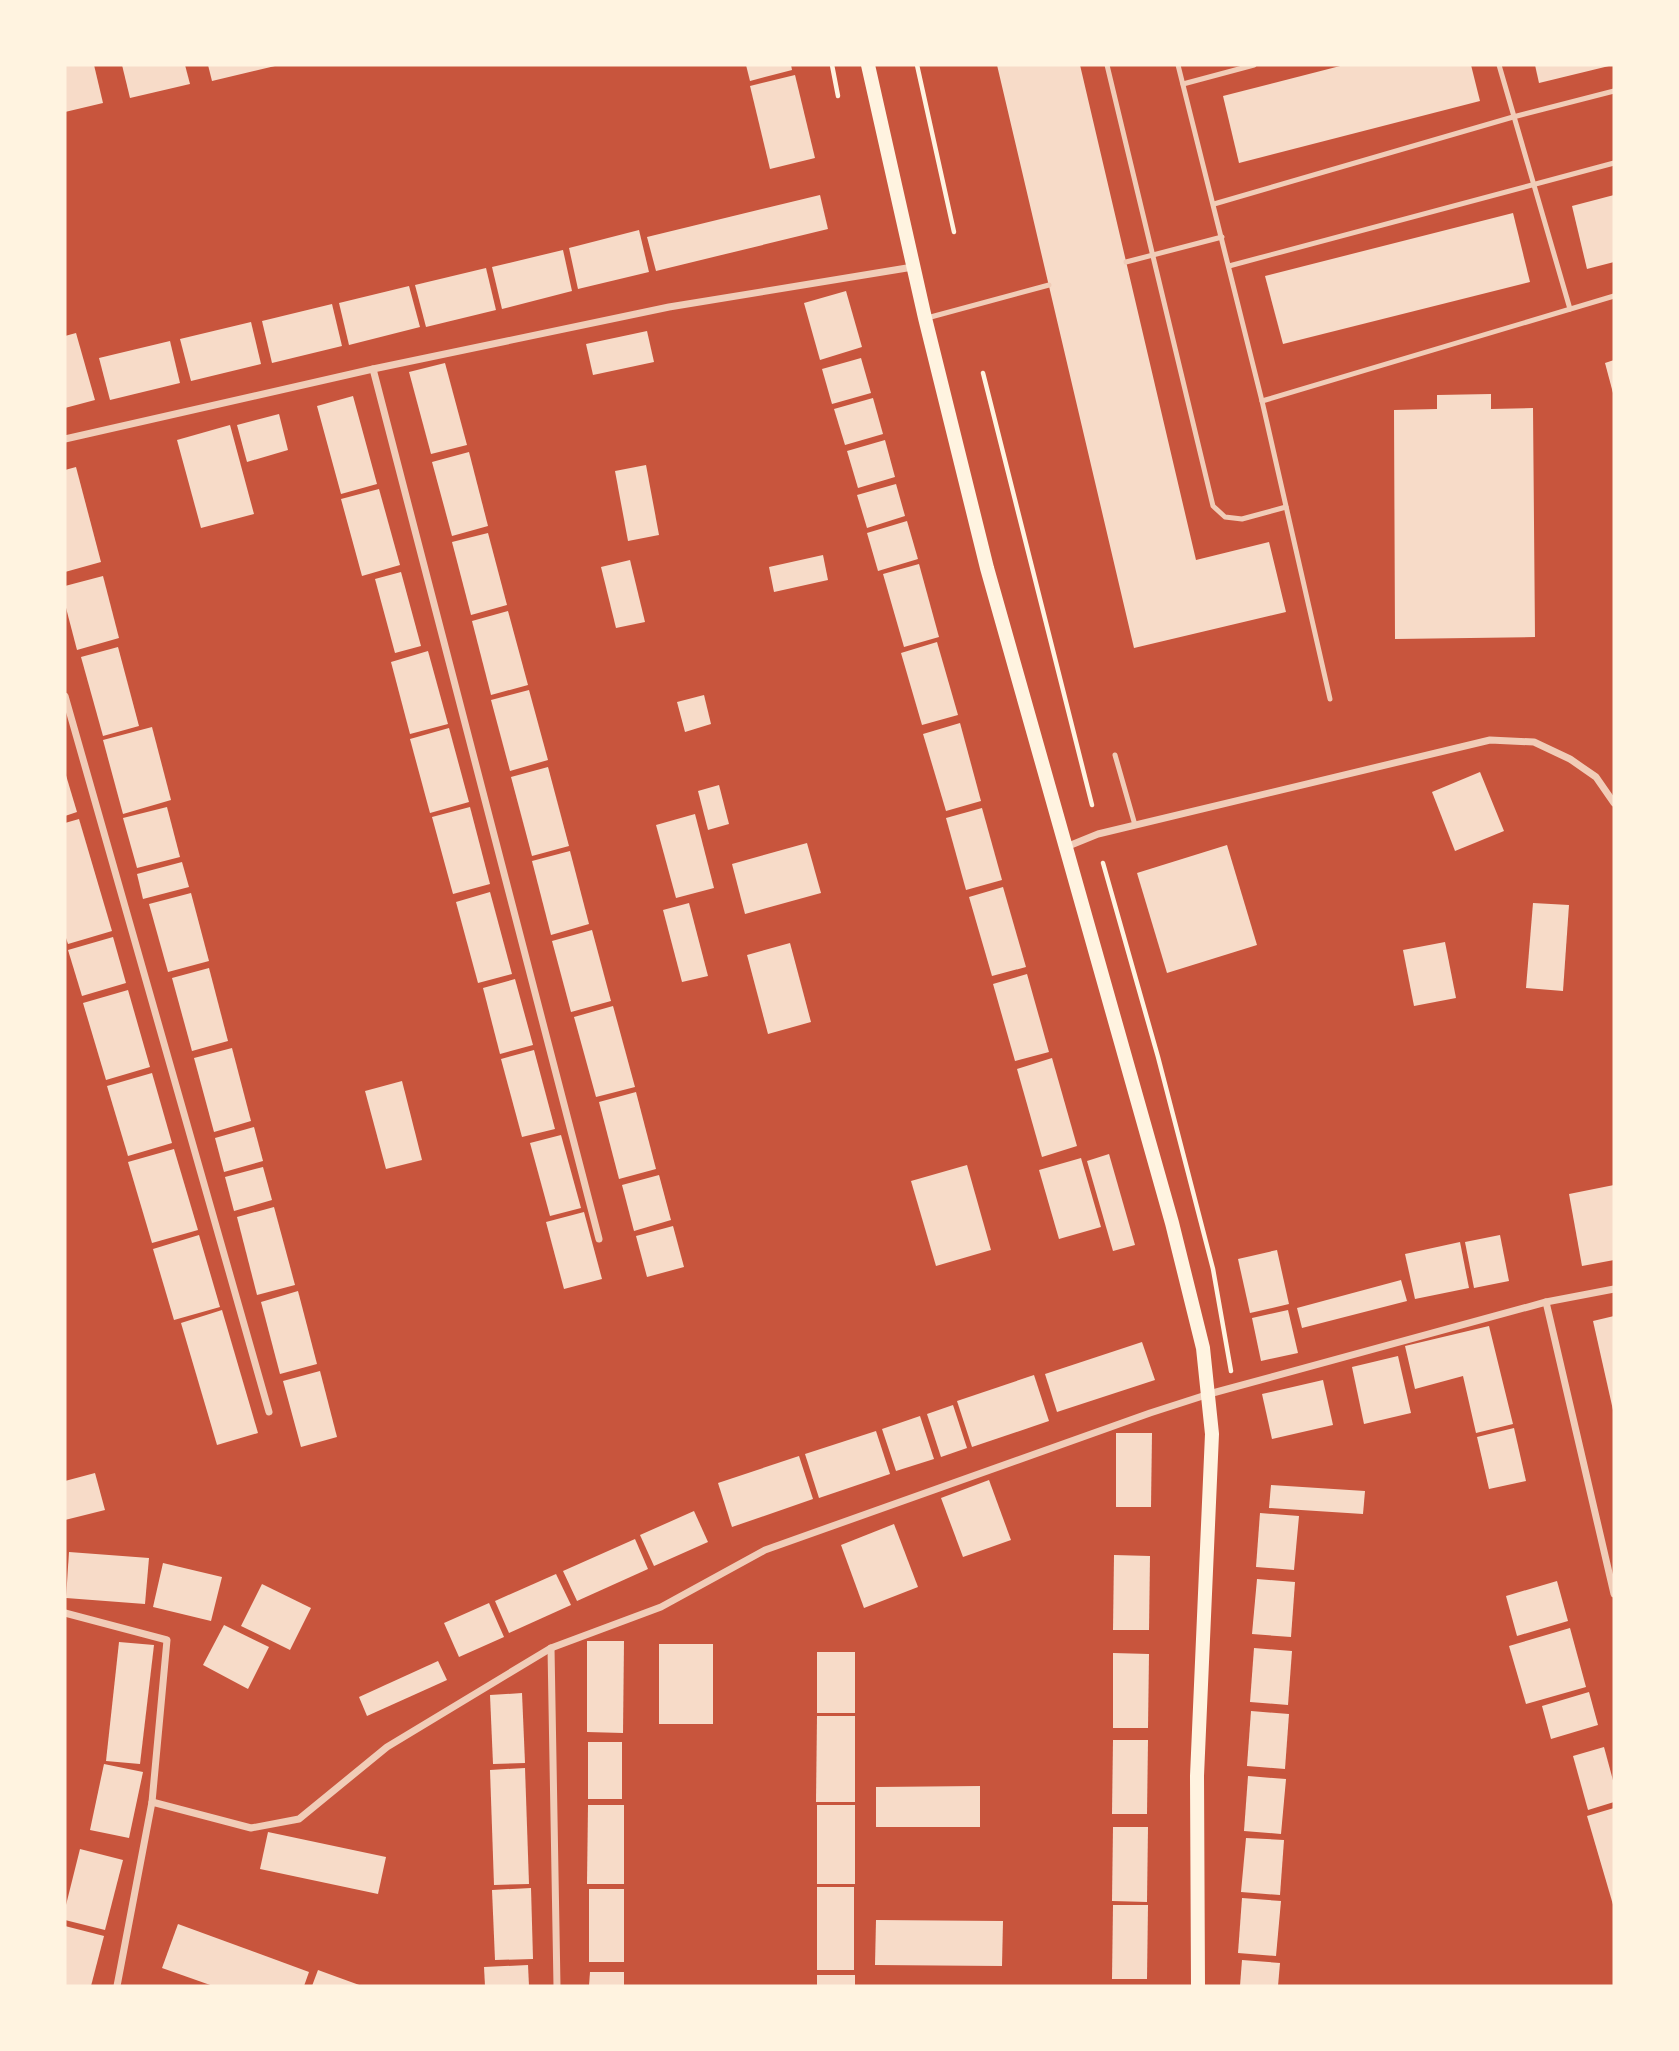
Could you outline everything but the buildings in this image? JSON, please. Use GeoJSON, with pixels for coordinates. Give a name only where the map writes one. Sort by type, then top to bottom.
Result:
{"type":"FeatureCollection","features":[{"type":"Feature","properties":{"kind":"main road"},"geometry":{"type":"LineString","coordinates":[[868,65],[925,318],[987,568],[1194,1304],[1209,1394],[1212,1434],[1197,1776],[1198,1986]]}},
{"type":"Feature","properties":{"kind":"street"},"geometry":{"type":"LineString","coordinates":[[65,439],[373,369],[669,307],[914,267]]}},
{"type":"Feature","properties":{"kind":"street"},"geometry":{"type":"LineString","coordinates":[[373,369],[599,1239]]}},
{"type":"Feature","properties":{"kind":"street"},"geometry":{"type":"LineString","coordinates":[[65,696],[269,1412]]}},
{"type":"Feature","properties":{"kind":"street"},"geometry":{"type":"LineString","coordinates":[[1066,847],[1098,834],[1490,740],[1534,742],[1570,758],[1596,777],[1614,803]]}},
{"type":"Feature","properties":{"kind":"street"},"geometry":{"type":"LineString","coordinates":[[152,1802],[251,1828],[299,1819],[387,1747],[551,1648],[661,1607],[765,1550],[1137,1417],[1209,1394],[1546,1302],[1614,1289]]}},
{"type":"Feature","properties":{"kind":"street"},"geometry":{"type":"LineString","coordinates":[[1546,1302],[1614,1594]]}},
{"type":"Feature","properties":{"kind":"street"},"geometry":{"type":"LineString","coordinates":[[65,1613],[167,1640],[152,1802],[117,1986]]}},
{"type":"Feature","properties":{"kind":"street"},"geometry":{"type":"LineString","coordinates":[[551,1648],[557,1986]]}},
{"type":"Feature","properties":{"kind":"lane"},"geometry":{"type":"LineString","coordinates":[[1107,65],[1213,506],[1225,517],[1242,519],[1286,507]]}},
{"type":"Feature","properties":{"kind":"lane"},"geometry":{"type":"LineString","coordinates":[[1178,65],[1262,401],[1330,699]]}},
{"type":"Feature","properties":{"kind":"lane"},"geometry":{"type":"LineString","coordinates":[[1183,85],[1254,65]]}},
{"type":"Feature","properties":{"kind":"lane"},"geometry":{"type":"LineString","coordinates":[[1499,65],[1570,309]]}},
{"type":"Feature","properties":{"kind":"lane"},"geometry":{"type":"LineString","coordinates":[[1214,204],[1513,117],[1614,91]]}},
{"type":"Feature","properties":{"kind":"lane"},"geometry":{"type":"LineString","coordinates":[[1229,266],[1614,163]]}},
{"type":"Feature","properties":{"kind":"lane"},"geometry":{"type":"LineString","coordinates":[[1126,262],[1222,237]]}},
{"type":"Feature","properties":{"kind":"lane"},"geometry":{"type":"LineString","coordinates":[[925,318],[1049,285]]}},
{"type":"Feature","properties":{"kind":"lane"},"geometry":{"type":"LineString","coordinates":[[1262,401],[1614,296]]}},
{"type":"Feature","properties":{"kind":"lane"},"geometry":{"type":"LineString","coordinates":[[1115,755],[1135,825]]}},
{"type":"Feature","properties":{"kind":"path"},"geometry":{"type":"LineString","coordinates":[[832,65],[838,96]]}},
{"type":"Feature","properties":{"kind":"path"},"geometry":{"type":"LineString","coordinates":[[917,65],[954,232]]}},
{"type":"Feature","properties":{"kind":"path"},"geometry":{"type":"LineString","coordinates":[[983,373],[1092,806]]}},
{"type":"Feature","properties":{"kind":"path"},"geometry":{"type":"LineString","coordinates":[[1103,863],[1158,1057],[1213,1269],[1234,1387]]}}]}
